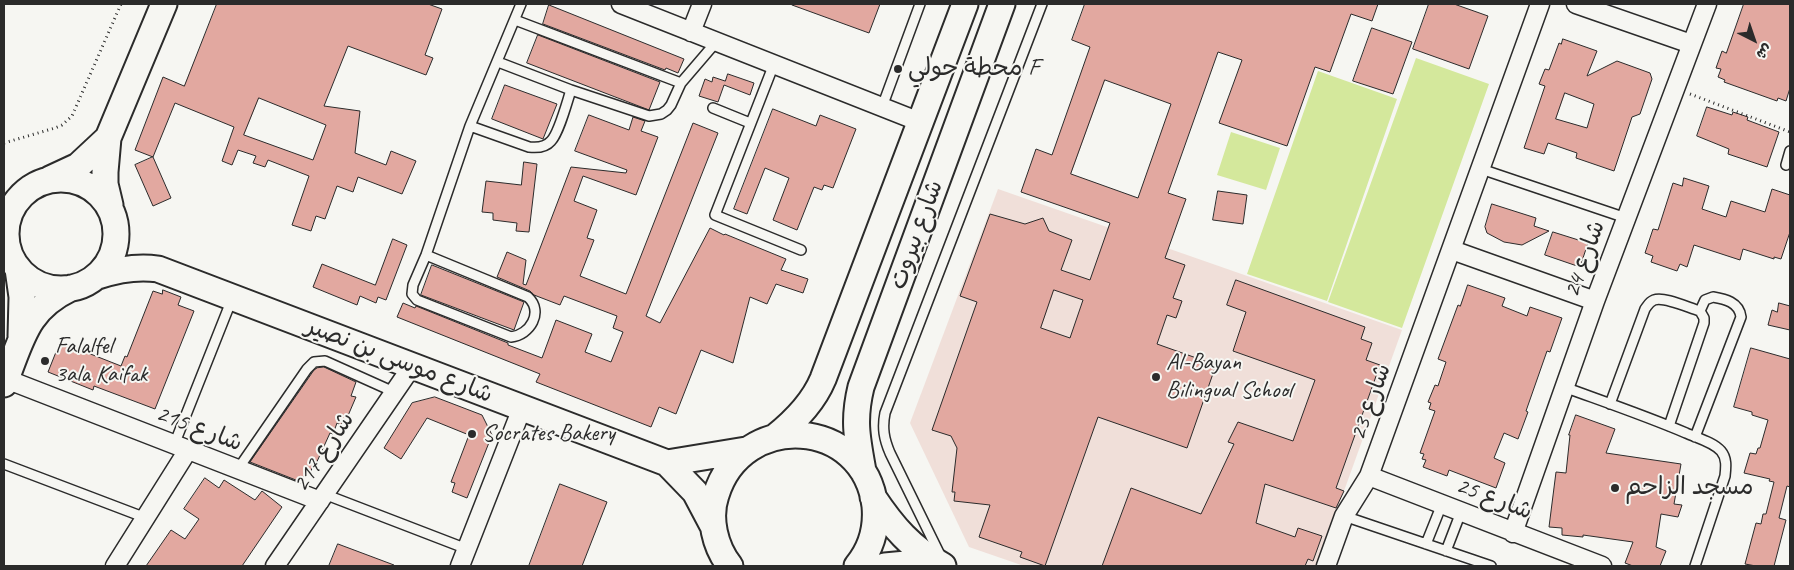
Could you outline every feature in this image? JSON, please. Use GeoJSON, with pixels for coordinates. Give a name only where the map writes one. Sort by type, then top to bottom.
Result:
{"type":"FeatureCollection","features":[{"type":"Feature","properties":{"kind":"street"},"geometry":{"type":"LineString","coordinates":[[621,4],[920,122]]}},
{"type":"Feature","properties":{"kind":"street"},"geometry":{"type":"LineString","coordinates":[[691,32],[702,4]]}},
{"type":"Feature","properties":{"kind":"street","name":"شارع بيروت"},"geometry":{"type":"LineString","coordinates":[[775,437],[801,414],[820,387],[965,4]]}},
{"type":"Feature","properties":{"kind":"street","name":"شارع بيروت"},"geometry":{"type":"LineString","coordinates":[[863,471],[856,432],[856,410],[861,387],[1002,4]]}},
{"type":"Feature","properties":{"kind":"street","name":"شارع 23"},"geometry":{"type":"LineString","coordinates":[[1326,566],[1344,516],[1369,476],[1540,4]]}},
{"type":"Feature","properties":{"kind":"street"},"geometry":{"type":"LineString","coordinates":[[1576,4],[1692,44]]}},
{"type":"Feature","properties":{"kind":"street","name":"شارع 24"},"geometry":{"type":"LineString","coordinates":[[1513,533],[1595,301],[1707,4]]}},
{"type":"Feature","properties":{"kind":"street"},"geometry":{"type":"LineString","coordinates":[[10,255],[30,280],[46,288],[63,289],[82,286],[98,276],[110,261],[116,243],[113,215],[105,184],[108,138],[160,5]]}},
{"type":"Feature","properties":{"kind":"street"},"geometry":{"type":"LineString","coordinates":[[21,337],[22,297],[5,239],[6,223],[12,207],[22,194],[78,166],[108,138]]}},
{"type":"Feature","properties":{"kind":"street"},"geometry":{"type":"LineString","coordinates":[[895,293],[880,294],[874,283],[905,194],[911,148]]}},
{"type":"Feature","properties":{"kind":"street"},"geometry":{"type":"LineString","coordinates":[[4,193],[43,182],[68,178],[84,183],[99,192],[113,215]]}},
{"type":"Feature","properties":{"kind":"street","name":"شارع موسى بن نصير"},"geometry":{"type":"LineString","coordinates":[[113,215],[131,246],[158,269]]}},
{"type":"Feature","properties":{"kind":"street"},"geometry":{"type":"LineString","coordinates":[[1452,250],[1595,301]]}},
{"type":"Feature","properties":{"kind":"street","name":"شارع موسى بن نصير"},"geometry":{"type":"LineString","coordinates":[[98,276],[125,268],[144,267],[158,269],[667,463],[694,492],[713,526]]}},
{"type":"Feature","properties":{"kind":"street"},"geometry":{"type":"LineString","coordinates":[[5,381],[21,337],[32,319],[41,307],[57,295],[71,288]]}},
{"type":"Feature","properties":{"kind":"street","name":"شارع 217"},"geometry":{"type":"LineString","coordinates":[[275,566],[413,365]]}},
{"type":"Feature","properties":{"kind":"street","name":"شارع 215"},"geometry":{"type":"LineString","coordinates":[[5,381],[181,448],[322,498]]}},
{"type":"Feature","properties":{"kind":"street"},"geometry":{"type":"LineString","coordinates":[[460,566],[522,408]]}},
{"type":"Feature","properties":{"kind":"street"},"geometry":{"type":"LineString","coordinates":[[729,566],[716,540],[713,526],[715,497],[720,484],[726,471],[746,450],[760,442],[789,434],[804,435],[831,443],[843,450],[863,471],[874,497],[896,530],[919,552],[944,566]]}},
{"type":"Feature","properties":{"kind":"street"},"geometry":{"type":"LineString","coordinates":[[115,566],[146,518],[181,448]]}},
{"type":"Feature","properties":{"kind":"street"},"geometry":{"type":"LineString","coordinates":[[667,463],[746,450]]}},
{"type":"Feature","properties":{"kind":"street","name":"شارع 25"},"geometry":{"type":"LineString","coordinates":[[1369,476],[1602,566]]}},
{"type":"Feature","properties":{"kind":"street"},"geometry":{"type":"LineString","coordinates":[[857,566],[868,550],[874,532],[876,515],[874,497]]}},
{"type":"Feature","properties":{"kind":"street"},"geometry":{"type":"LineString","coordinates":[[884,566],[917,563],[933,566]]}},
{"type":"Feature","properties":{"kind":"lane"},"geometry":{"type":"LineString","coordinates":[[426,255],[528,297],[534,303],[535,311],[527,331],[520,336],[510,338],[417,300],[412,294],[412,285],[426,255],[470,126],[521,4]]}},
{"type":"Feature","properties":{"kind":"lane"},"geometry":{"type":"LineString","coordinates":[[882,107],[920,4]]}},
{"type":"Feature","properties":{"kind":"lane"},"geometry":{"type":"LineString","coordinates":[[944,566],[890,454],[884,436],[883,423],[885,412],[1042,4]]}},
{"type":"Feature","properties":{"kind":"lane"},"geometry":{"type":"LineString","coordinates":[[515,20],[681,83]]}},
{"type":"Feature","properties":{"kind":"lane"},"geometry":{"type":"LineString","coordinates":[[498,62],[571,90],[643,114],[655,116],[667,110],[681,83],[717,41]]}},
{"type":"Feature","properties":{"kind":"lane"},"geometry":{"type":"LineString","coordinates":[[774,64],[715,216],[801,250]]}},
{"type":"Feature","properties":{"kind":"lane"},"geometry":{"type":"LineString","coordinates":[[470,126],[529,147],[537,148],[551,141],[571,90]]}},
{"type":"Feature","properties":{"kind":"lane"},"geometry":{"type":"LineString","coordinates":[[713,108],[750,123]]}},
{"type":"Feature","properties":{"kind":"lane"},"geometry":{"type":"LineString","coordinates":[[1786,165],[1790,151]]}},
{"type":"Feature","properties":{"kind":"lane"},"geometry":{"type":"LineString","coordinates":[[1481,169],[1626,218]]}},
{"type":"Feature","properties":{"kind":"lane"},"geometry":{"type":"LineString","coordinates":[[181,448],[232,297]]}},
{"type":"Feature","properties":{"kind":"lane"},"geometry":{"type":"LineString","coordinates":[[1695,437],[1741,317],[1738,307],[1713,297],[1705,300],[1700,311]]}},
{"type":"Feature","properties":{"kind":"lane"},"geometry":{"type":"LineString","coordinates":[[1610,404],[1645,309],[1649,303],[1655,299],[1664,300],[1700,311],[1704,318],[1704,323],[1669,426]]}},
{"type":"Feature","properties":{"kind":"lane"},"geometry":{"type":"LineString","coordinates":[[238,469],[307,369],[314,362],[325,361],[394,392]]}},
{"type":"Feature","properties":{"kind":"lane"},"geometry":{"type":"LineString","coordinates":[[1564,386],[1669,426],[1709,443],[1720,450],[1727,465],[1725,476],[1695,566]]}},
{"type":"Feature","properties":{"kind":"lane"},"geometry":{"type":"LineString","coordinates":[[4,464],[146,518]]}},
{"type":"Feature","properties":{"kind":"lane"},"geometry":{"type":"LineString","coordinates":[[322,498],[467,549]]}},
{"type":"Feature","properties":{"kind":"lane"},"geometry":{"type":"LineString","coordinates":[[1426,544],[1442,504]]}},
{"type":"Feature","properties":{"kind":"lane"},"geometry":{"type":"LineString","coordinates":[[1446,551],[1461,512]]}},
{"type":"Feature","properties":{"kind":"lane"},"geometry":{"type":"LineString","coordinates":[[1344,516],[1491,566]]}},
{"type":"Feature","properties":{"kind":"path"},"geometry":{"type":"LineString","coordinates":[[4,143],[55,128],[62,125],[72,116],[121,4]]}},
{"type":"Feature","properties":{"kind":"path"},"geometry":{"type":"LineString","coordinates":[[1675,88],[1790,132]]}},
{"type":"Feature","properties":{"kind":"shaded area","name":"Al-Bayan Bilingual School"},"geometry":{"type":"Polygon","coordinates":[[[998,189],[1402,330],[1317,566],[1024,566],[969,547],[910,423],[998,189]]]}},
{"type":"Feature","properties":{"kind":"green space"},"geometry":{"type":"Polygon","coordinates":[[[1416,58],[1489,84],[1402,328],[1328,302],[1416,58]]]}},
{"type":"Feature","properties":{"kind":"green space"},"geometry":{"type":"Polygon","coordinates":[[[1318,71],[1397,99],[1327,301],[1247,274],[1318,71]]]}},
{"type":"Feature","properties":{"kind":"green space"},"geometry":{"type":"Polygon","coordinates":[[[1231,132],[1280,148],[1266,190],[1217,175],[1231,132]]]}},
{"type":"Feature","properties":{"kind":"building"},"geometry":{"type":"Polygon","coordinates":[[[217,4],[428,4],[442,9],[425,55],[433,58],[426,75],[348,46],[324,106],[360,111],[355,153],[386,165],[391,151],[416,161],[402,194],[358,177],[353,192],[337,186],[325,219],[316,216],[311,231],[292,225],[309,176],[268,160],[265,167],[253,163],[256,156],[238,150],[232,165],[222,161],[234,127],[175,103],[153,157],[135,150],[163,77],[184,86],[217,4]],[[259,98],[244,135],[313,160],[326,125],[259,98]]]}},
{"type":"Feature","properties":{"kind":"building"},"geometry":{"type":"Polygon","coordinates":[[[792,4],[880,4],[869,33],[792,4]]]}},
{"type":"Feature","properties":{"kind":"building"},"geometry":{"type":"Polygon","coordinates":[[[1085,4],[1378,4],[1372,21],[1351,14],[1330,72],[1315,67],[1287,146],[1219,123],[1242,60],[1218,52],[1168,193],[1186,199],[1165,258],[1185,265],[1173,298],[1182,301],[1176,318],[1167,315],[1157,344],[1216,365],[1187,448],[1098,417],[1045,566],[1020,557],[1022,552],[979,537],[990,505],[954,501],[955,492],[952,492],[957,448],[951,436],[932,430],[977,302],[960,296],[990,214],[1025,224],[1043,218],[1049,231],[1072,240],[1061,270],[1090,280],[1110,223],[1021,192],[1036,149],[1052,155],[1090,47],[1072,40],[1085,4]],[[1105,80],[1071,174],[1138,198],[1171,104],[1105,80]],[[1054,290],[1041,328],[1070,338],[1083,300],[1054,290]]]}},
{"type":"Feature","properties":{"kind":"building"},"geometry":{"type":"Polygon","coordinates":[[[1429,4],[1454,4],[1488,16],[1469,69],[1413,49],[1429,4]]]}},
{"type":"Feature","properties":{"kind":"building"},"geometry":{"type":"Polygon","coordinates":[[[1744,4],[1790,4],[1790,88],[1786,101],[1778,98],[1777,101],[1724,82],[1725,80],[1718,77],[1721,69],[1716,68],[1722,51],[1726,53],[1744,4]]]}},
{"type":"Feature","properties":{"kind":"building"},"geometry":{"type":"Polygon","coordinates":[[[549,5],[684,59],[678,73],[666,68],[665,70],[543,24],[549,5]]]}},
{"type":"Feature","properties":{"kind":"building"},"geometry":{"type":"Polygon","coordinates":[[[1372,28],[1412,42],[1393,94],[1353,81],[1372,28]]]}},
{"type":"Feature","properties":{"kind":"building"},"geometry":{"type":"Polygon","coordinates":[[[538,35],[660,82],[649,110],[527,63],[538,35]]]}},
{"type":"Feature","properties":{"kind":"building"},"geometry":{"type":"Polygon","coordinates":[[[1563,39],[1597,51],[1587,76],[1617,61],[1650,73],[1652,79],[1640,114],[1632,117],[1614,171],[1576,158],[1577,153],[1548,143],[1544,154],[1524,148],[1545,86],[1539,84],[1545,69],[1549,70],[1559,43],[1561,44],[1563,39]],[[1565,93],[1556,119],[1587,128],[1594,104],[1565,93]]]}},
{"type":"Feature","properties":{"kind":"building"},"geometry":{"type":"Polygon","coordinates":[[[728,74],[754,83],[750,95],[724,85],[718,102],[699,96],[705,79],[712,82],[713,77],[725,81],[728,74]]]}},
{"type":"Feature","properties":{"kind":"building"},"geometry":{"type":"Polygon","coordinates":[[[505,85],[557,104],[543,139],[492,119],[505,85]]]}},
{"type":"Feature","properties":{"kind":"building"},"geometry":{"type":"Polygon","coordinates":[[[1707,107],[1732,115],[1733,112],[1748,117],[1747,120],[1779,132],[1767,167],[1728,154],[1729,149],[1697,136],[1707,107]]]}},
{"type":"Feature","properties":{"kind":"building"},"geometry":{"type":"Polygon","coordinates":[[[773,109],[816,126],[820,115],[856,129],[833,188],[824,185],[822,190],[814,187],[797,230],[773,220],[789,178],[765,168],[747,214],[734,209],[773,109]]]}},
{"type":"Feature","properties":{"kind":"building"},"geometry":{"type":"Polygon","coordinates":[[[589,115],[629,130],[633,117],[645,121],[641,131],[658,137],[636,195],[583,176],[574,201],[597,210],[587,238],[594,240],[580,276],[626,294],[693,123],[718,133],[646,316],[660,323],[710,228],[786,259],[781,270],[808,279],[803,293],[776,284],[767,304],[750,297],[733,363],[701,350],[676,414],[659,407],[651,427],[536,382],[540,374],[397,317],[403,303],[415,308],[416,306],[542,358],[556,320],[592,334],[585,352],[611,362],[623,332],[613,328],[617,316],[564,296],[560,305],[497,277],[507,252],[526,260],[523,284],[526,285],[571,167],[626,173],[627,170],[575,151],[589,115]]]}},
{"type":"Feature","properties":{"kind":"building"},"geometry":{"type":"Polygon","coordinates":[[[153,157],[171,198],[153,206],[135,165],[153,157]]]}},
{"type":"Feature","properties":{"kind":"building"},"geometry":{"type":"Polygon","coordinates":[[[524,162],[537,164],[529,232],[516,231],[517,223],[493,220],[493,213],[482,212],[486,181],[521,185],[524,162]]]}},
{"type":"Feature","properties":{"kind":"building"},"geometry":{"type":"Polygon","coordinates":[[[1684,178],[1709,186],[1702,209],[1726,217],[1731,201],[1765,212],[1772,189],[1790,195],[1790,232],[1781,259],[1774,257],[1774,259],[1743,249],[1740,260],[1694,245],[1687,267],[1680,264],[1677,271],[1651,262],[1653,256],[1645,253],[1653,229],[1658,230],[1673,183],[1682,186],[1684,178]]]}},
{"type":"Feature","properties":{"kind":"building"},"geometry":{"type":"Polygon","coordinates":[[[1218,191],[1247,195],[1243,224],[1213,220],[1218,191]]]}},
{"type":"Feature","properties":{"kind":"building"},"geometry":{"type":"Polygon","coordinates":[[[1492,204],[1536,218],[1534,226],[1549,231],[1522,245],[1504,242],[1487,233],[1485,227],[1492,204]]]}},
{"type":"Feature","properties":{"kind":"building"},"geometry":{"type":"Polygon","coordinates":[[[1553,232],[1588,243],[1580,267],[1545,255],[1553,232]]]}},
{"type":"Feature","properties":{"kind":"building"},"geometry":{"type":"Polygon","coordinates":[[[393,239],[407,245],[386,300],[378,297],[376,303],[360,296],[357,305],[313,287],[322,264],[375,285],[393,239]]]}},
{"type":"Feature","properties":{"kind":"building"},"geometry":{"type":"Polygon","coordinates":[[[432,265],[524,302],[514,330],[421,295],[432,265]]]}},
{"type":"Feature","properties":{"kind":"building"},"geometry":{"type":"Polygon","coordinates":[[[1236,280],[1365,327],[1361,339],[1372,343],[1366,360],[1380,365],[1336,488],[1344,491],[1336,508],[1265,484],[1256,523],[1295,537],[1298,528],[1322,536],[1313,561],[1308,559],[1305,566],[1102,566],[1131,488],[1201,514],[1234,444],[1228,442],[1238,422],[1293,441],[1315,380],[1233,351],[1246,312],[1227,305],[1236,280]]]}},
{"type":"Feature","properties":{"kind":"building"},"geometry":{"type":"Polygon","coordinates":[[[1468,285],[1505,298],[1502,306],[1527,316],[1530,307],[1562,318],[1550,352],[1547,351],[1518,439],[1504,433],[1494,458],[1505,463],[1496,488],[1449,470],[1447,476],[1423,467],[1426,460],[1422,459],[1424,454],[1420,453],[1435,411],[1429,409],[1431,403],[1428,402],[1435,385],[1438,386],[1446,362],[1438,359],[1458,305],[1460,306],[1468,285]]]}},
{"type":"Feature","properties":{"kind":"building"},"geometry":{"type":"Polygon","coordinates":[[[163,290],[181,297],[178,305],[194,311],[155,409],[94,386],[93,390],[48,372],[60,342],[121,366],[125,356],[127,357],[153,291],[162,294],[163,290]]]}},
{"type":"Feature","properties":{"kind":"building"},"geometry":{"type":"Polygon","coordinates":[[[1779,303],[1790,306],[1790,330],[1768,325],[1772,310],[1777,312],[1779,303]]]}},
{"type":"Feature","properties":{"kind":"building"},"geometry":{"type":"Polygon","coordinates":[[[1751,348],[1790,359],[1790,487],[1787,486],[1779,518],[1786,520],[1774,566],[1745,564],[1756,523],[1761,524],[1763,514],[1766,514],[1774,482],[1769,481],[1770,479],[1744,473],[1750,453],[1756,454],[1758,448],[1760,448],[1768,420],[1752,415],[1752,412],[1734,407],[1751,348]]]}},
{"type":"Feature","properties":{"kind":"building"},"geometry":{"type":"Polygon","coordinates":[[[324,367],[356,382],[351,396],[356,397],[347,418],[345,417],[341,425],[337,423],[333,434],[330,433],[310,474],[306,472],[301,482],[250,462],[314,370],[324,367]]]}},
{"type":"Feature","properties":{"kind":"building"},"geometry":{"type":"Polygon","coordinates":[[[435,397],[482,415],[492,435],[467,498],[452,492],[455,483],[451,482],[469,435],[427,418],[401,459],[384,448],[412,403],[435,397]]]}},
{"type":"Feature","properties":{"kind":"building","name":"مسجد الزاحم"},"geometry":{"type":"Polygon","coordinates":[[[1576,415],[1615,429],[1606,453],[1681,464],[1674,504],[1682,505],[1678,517],[1661,514],[1656,547],[1666,551],[1660,566],[1633,566],[1625,563],[1633,542],[1583,535],[1583,537],[1562,535],[1562,528],[1549,527],[1556,472],[1566,473],[1569,435],[1576,415]]]}},
{"type":"Feature","properties":{"kind":"building"},"geometry":{"type":"Polygon","coordinates":[[[205,478],[219,488],[224,480],[255,500],[262,491],[282,507],[242,566],[146,566],[171,530],[185,539],[199,519],[184,509],[205,478]]]}},
{"type":"Feature","properties":{"kind":"building"},"geometry":{"type":"Polygon","coordinates":[[[560,484],[607,502],[582,566],[529,566],[560,484]]]}},
{"type":"Feature","properties":{"kind":"building"},"geometry":{"type":"Polygon","coordinates":[[[338,544],[394,565],[394,566],[329,566],[338,544]]]}},
{"type":"Feature","properties":{"kind":"place","name":"محطة حولي F"},"geometry":{"type":"Point","coordinates":[898,69]}},
{"type":"Feature","properties":{"kind":"place","name":"Falalfel 3ala Kaifak"},"geometry":{"type":"Point","coordinates":[45,361]}},
{"type":"Feature","properties":{"kind":"place","name":"Al-Bayan Bilingual School"},"geometry":{"type":"Point","coordinates":[1156,377]}},
{"type":"Feature","properties":{"kind":"place","name":"Socrates Bakery"},"geometry":{"type":"Point","coordinates":[472,434]}},
{"type":"Feature","properties":{"kind":"place","name":"مسجد الزاحم"},"geometry":{"type":"Point","coordinates":[1615,488]}}]}
